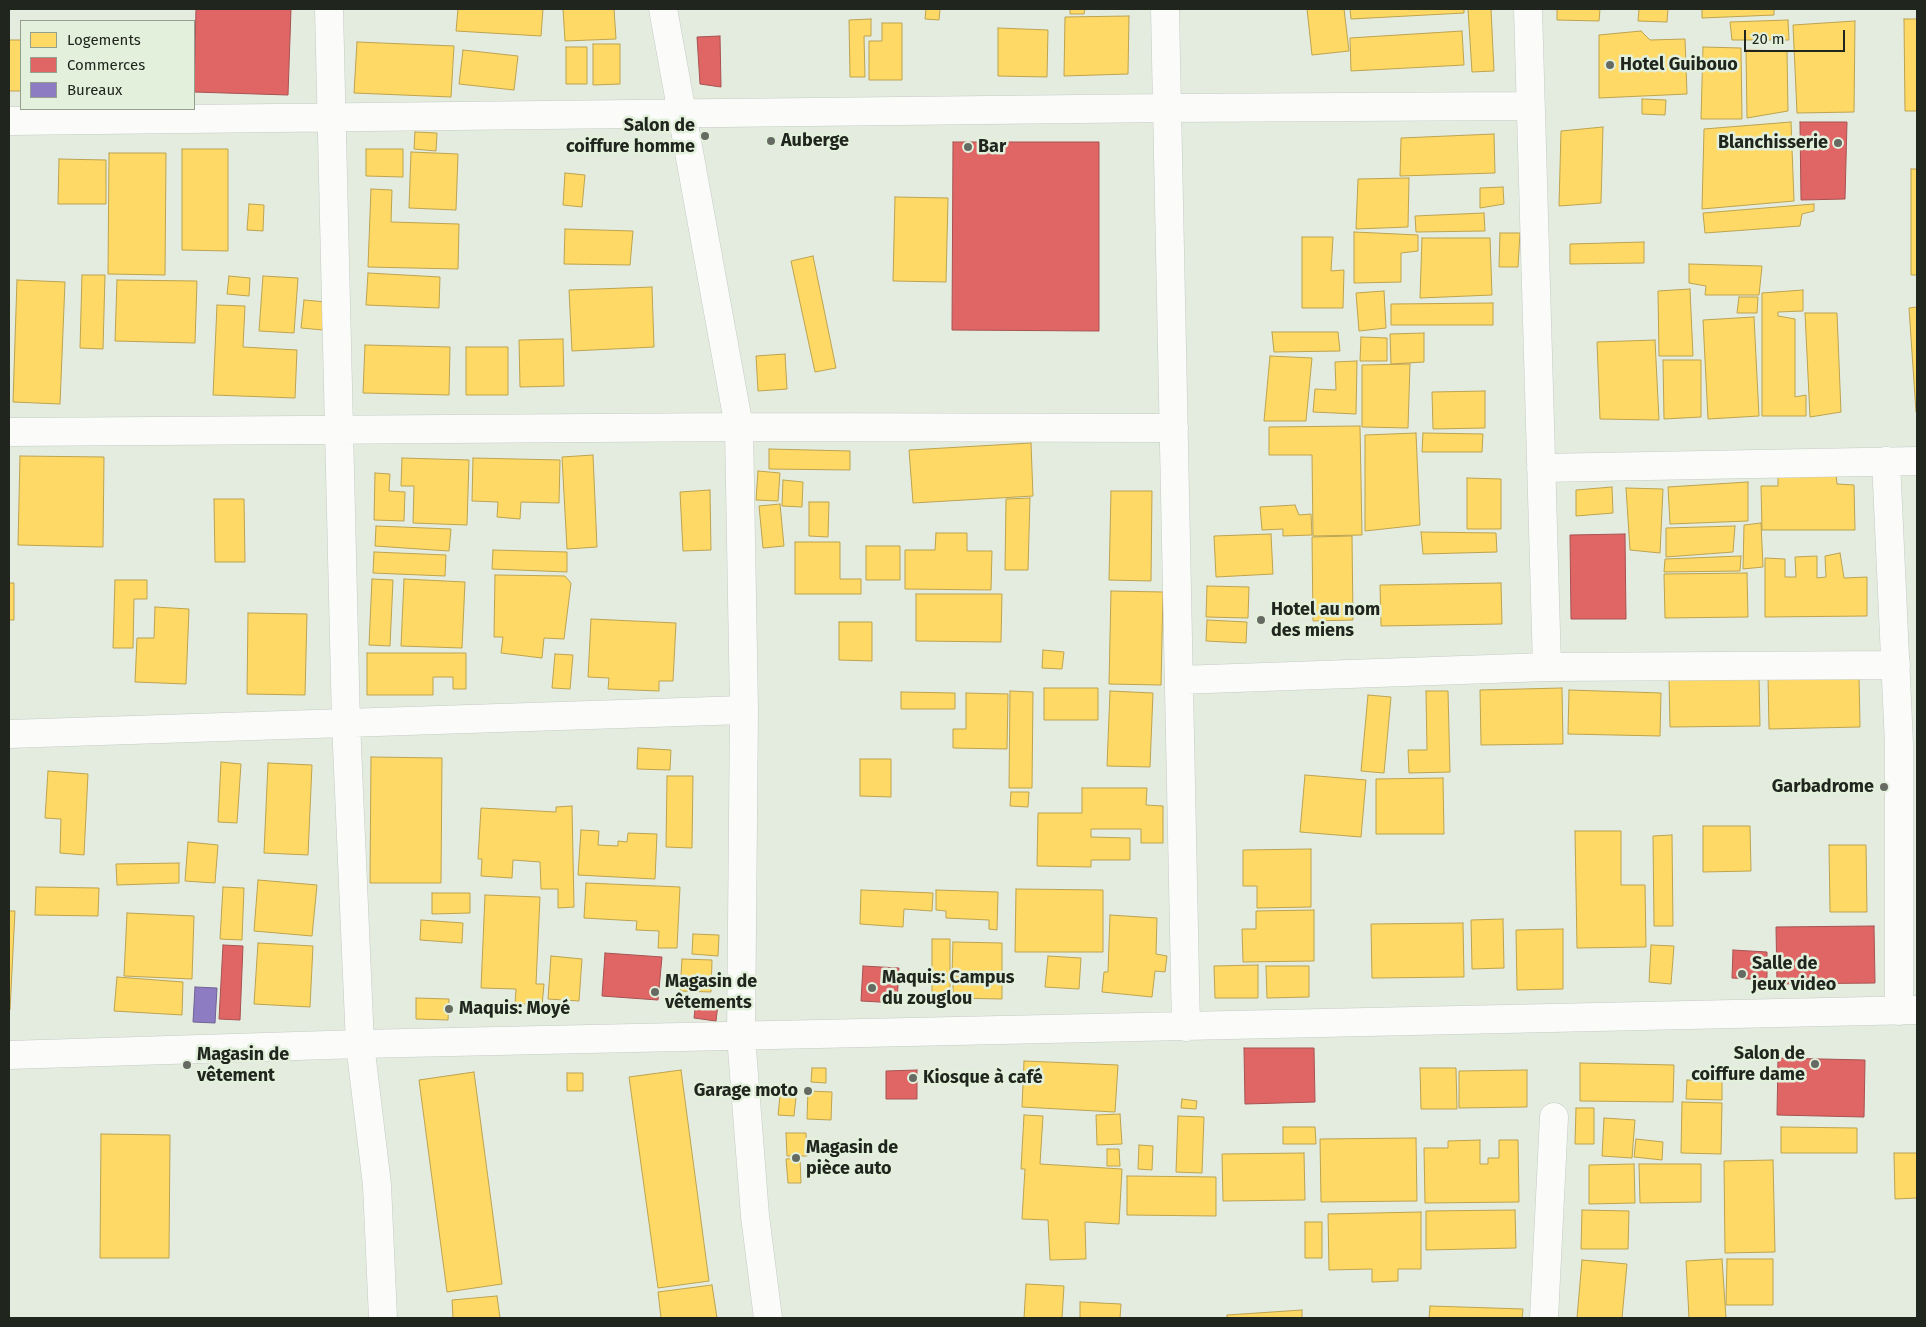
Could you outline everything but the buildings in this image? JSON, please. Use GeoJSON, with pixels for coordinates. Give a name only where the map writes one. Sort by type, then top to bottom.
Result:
{"type":"FeatureCollection","features":[{"type":"Feature","properties":{"kind":"street"},"geometry":{"type":"LineString","coordinates":[[329,9],[346,723],[360,1044],[377,1185],[383,1318]]}},
{"type":"Feature","properties":{"kind":"street"},"geometry":{"type":"LineString","coordinates":[[663,9],[739,427],[744,710],[741,1036],[755,1216],[768,1318]]}},
{"type":"Feature","properties":{"kind":"street"},"geometry":{"type":"LineString","coordinates":[[1165,9],[1186,1026]]}},
{"type":"Feature","properties":{"kind":"street"},"geometry":{"type":"LineString","coordinates":[[1528,9],[1547,667]]}},
{"type":"Feature","properties":{"kind":"street"},"geometry":{"type":"LineString","coordinates":[[9,121],[1167,108],[1530,106]]}},
{"type":"Feature","properties":{"kind":"street"},"geometry":{"type":"LineString","coordinates":[[9,432],[739,427],[1174,428]]}},
{"type":"Feature","properties":{"kind":"street"},"geometry":{"type":"LineString","coordinates":[[9,1055],[360,1044],[1908,1011],[1896,665],[1886,461]]}},
{"type":"Feature","properties":{"kind":"street"},"geometry":{"type":"LineString","coordinates":[[1541,468],[1917,461]]}},
{"type":"Feature","properties":{"kind":"street"},"geometry":{"type":"LineString","coordinates":[[1178,680],[1547,667],[1896,665]]}},
{"type":"Feature","properties":{"kind":"street"},"geometry":{"type":"LineString","coordinates":[[9,734],[744,710]]}},
{"type":"Feature","properties":{"kind":"street"},"geometry":{"type":"LineString","coordinates":[[1544,1318],[1554,1116]]}},
{"type":"Feature","properties":{"kind":"place","name":"Hotel Guibouo"},"geometry":{"type":"Point","coordinates":[1610,65]}},
{"type":"Feature","properties":{"kind":"place","name":"Salon de coiffure homme"},"geometry":{"type":"Point","coordinates":[705,136]}},
{"type":"Feature","properties":{"kind":"place","name":"Auberge"},"geometry":{"type":"Point","coordinates":[771,141]}},
{"type":"Feature","properties":{"kind":"place","name":"Blanchisserie"},"geometry":{"type":"Point","coordinates":[1838,143]}},
{"type":"Feature","properties":{"kind":"place","name":"Bar"},"geometry":{"type":"Point","coordinates":[968,147]}},
{"type":"Feature","properties":{"kind":"place","name":"Hotel au nom des miens"},"geometry":{"type":"Point","coordinates":[1261,620]}},
{"type":"Feature","properties":{"kind":"place","name":"Garbadrome"},"geometry":{"type":"Point","coordinates":[1884,787]}},
{"type":"Feature","properties":{"kind":"place","name":"Salle de jeux video"},"geometry":{"type":"Point","coordinates":[1742,974]}},
{"type":"Feature","properties":{"kind":"place","name":"Maquis: Campus du zouglou"},"geometry":{"type":"Point","coordinates":[872,988]}},
{"type":"Feature","properties":{"kind":"place","name":"Magasin de vêtements"},"geometry":{"type":"Point","coordinates":[655,992]}},
{"type":"Feature","properties":{"kind":"place","name":"Maquis: Moyé"},"geometry":{"type":"Point","coordinates":[449,1009]}},
{"type":"Feature","properties":{"kind":"place","name":"Salon de coiffure dame"},"geometry":{"type":"Point","coordinates":[1815,1064]}},
{"type":"Feature","properties":{"kind":"place","name":"Magasin de vêtement"},"geometry":{"type":"Point","coordinates":[187,1065]}},
{"type":"Feature","properties":{"kind":"place","name":"Kiosque à café"},"geometry":{"type":"Point","coordinates":[913,1078]}},
{"type":"Feature","properties":{"kind":"place","name":"Garage moto"},"geometry":{"type":"Point","coordinates":[808,1091]}},
{"type":"Feature","properties":{"kind":"place","name":"Magasin de pièce auto"},"geometry":{"type":"Point","coordinates":[796,1158]}}]}
